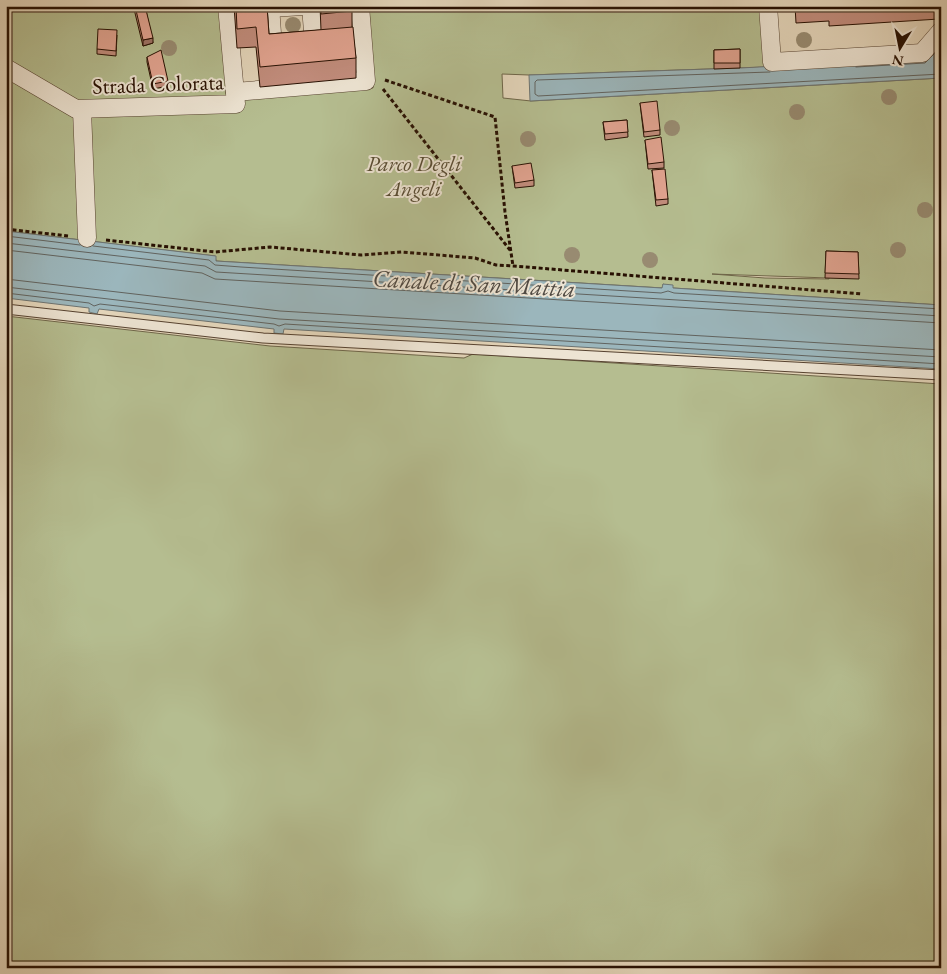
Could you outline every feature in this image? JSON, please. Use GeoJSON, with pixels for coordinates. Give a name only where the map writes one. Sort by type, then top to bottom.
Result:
{"type":"FeatureCollection","features":[{"type":"Feature","properties":{"kind":"street"},"geometry":{"type":"LineString","coordinates":[[228,6],[236,98]]}},
{"type":"Feature","properties":{"kind":"street"},"geometry":{"type":"LineString","coordinates":[[303,6],[271,7],[273,48],[362,42],[360,6]]}},
{"type":"Feature","properties":{"kind":"street"},"geometry":{"type":"LineString","coordinates":[[311,6],[314,45]]}},
{"type":"Feature","properties":{"kind":"street"},"geometry":{"type":"LineString","coordinates":[[768,6],[772,62],[922,53],[941,31]]}},
{"type":"Feature","properties":{"kind":"street","name":"Strada Colorata"},"geometry":{"type":"LineString","coordinates":[[6,68],[76,109],[82,110],[236,98],[366,81],[362,42]]}},
{"type":"Feature","properties":{"kind":"street","name":"Strada Colorata"},"geometry":{"type":"LineString","coordinates":[[82,110],[87,238]]}},
{"type":"Feature","properties":{"kind":"lane"},"geometry":{"type":"LineString","coordinates":[[6,309],[263,338],[941,375]]}},
{"type":"Feature","properties":{"kind":"path"},"geometry":{"type":"LineString","coordinates":[[382,80],[495,117],[513,266]]}},
{"type":"Feature","properties":{"kind":"path"},"geometry":{"type":"LineString","coordinates":[[379,84],[510,250]]}},
{"type":"Feature","properties":{"kind":"path"},"geometry":{"type":"LineString","coordinates":[[6,229],[215,252],[270,247],[361,255],[402,252],[475,258],[496,265],[862,294]]}},
{"type":"Feature","properties":{"kind":"green space","name":"Parco Degli Angeli"},"geometry":{"type":"Polygon","coordinates":[[[6,6],[222,6],[230,96],[207,98],[373,88],[369,6],[763,6],[768,67],[529,75],[502,74],[503,98],[531,101],[941,78],[941,305],[673,288],[663,284],[663,288],[216,261],[215,256],[6,231],[6,6]],[[712,274],[765,278],[829,278],[712,274]]]}},
{"type":"Feature","properties":{"kind":"green space"},"geometry":{"type":"Polygon","coordinates":[[[6,316],[270,346],[464,358],[473,354],[941,384],[941,968],[6,968],[6,316]]]}},
{"type":"Feature","properties":{"kind":"water"},"geometry":{"type":"Polygon","coordinates":[[[941,39],[941,78],[530,101],[529,75],[740,68],[924,58],[941,39]]]}},
{"type":"Feature","properties":{"kind":"water","name":"Canale di San Mattia"},"geometry":{"type":"Polygon","coordinates":[[[6,231],[216,256],[216,261],[662,288],[663,284],[673,285],[673,288],[941,305],[941,369],[284,329],[283,334],[274,333],[274,329],[99,309],[97,314],[89,312],[89,308],[6,298],[6,231]]]}},
{"type":"Feature","properties":{"kind":"building"},"geometry":{"type":"Polygon","coordinates":[[[135,6],[145,6],[153,38],[143,40],[135,6]]]}},
{"type":"Feature","properties":{"kind":"building"},"geometry":{"type":"Polygon","coordinates":[[[236,6],[267,6],[269,34],[353,27],[356,58],[260,67],[256,27],[237,29],[236,6]]]}},
{"type":"Feature","properties":{"kind":"building"},"geometry":{"type":"Polygon","coordinates":[[[321,6],[352,6],[352,11],[321,14],[321,6]]]}},
{"type":"Feature","properties":{"kind":"building"},"geometry":{"type":"Polygon","coordinates":[[[98,29],[117,30],[116,51],[97,49],[98,29]]]}},
{"type":"Feature","properties":{"kind":"building"},"geometry":{"type":"Polygon","coordinates":[[[740,49],[740,63],[714,63],[714,50],[740,49]]]}},
{"type":"Feature","properties":{"kind":"building"},"geometry":{"type":"Polygon","coordinates":[[[161,50],[168,81],[153,84],[147,57],[161,50]]]}},
{"type":"Feature","properties":{"kind":"building"},"geometry":{"type":"Polygon","coordinates":[[[657,101],[660,130],[644,132],[640,103],[657,101]]]}},
{"type":"Feature","properties":{"kind":"building"},"geometry":{"type":"Polygon","coordinates":[[[627,120],[628,132],[605,134],[603,122],[627,120]]]}},
{"type":"Feature","properties":{"kind":"building"},"geometry":{"type":"Polygon","coordinates":[[[661,137],[664,162],[648,164],[645,140],[661,137]]]}},
{"type":"Feature","properties":{"kind":"building"},"geometry":{"type":"Polygon","coordinates":[[[531,163],[534,180],[515,183],[512,166],[531,163]]]}},
{"type":"Feature","properties":{"kind":"building"},"geometry":{"type":"Polygon","coordinates":[[[665,169],[668,199],[656,200],[652,170],[665,169]]]}},
{"type":"Feature","properties":{"kind":"building"},"geometry":{"type":"Polygon","coordinates":[[[826,251],[858,252],[859,274],[825,273],[826,251]]]}}]}
